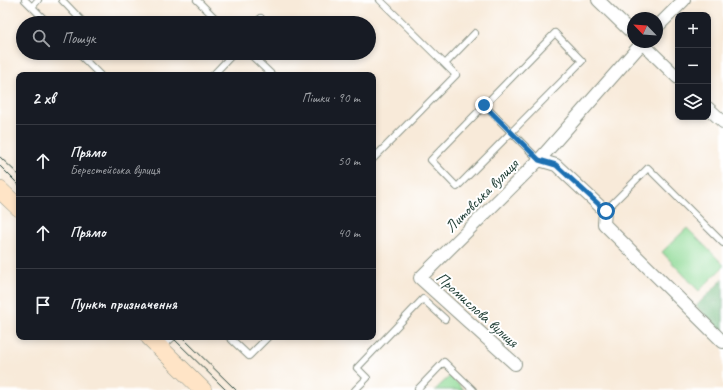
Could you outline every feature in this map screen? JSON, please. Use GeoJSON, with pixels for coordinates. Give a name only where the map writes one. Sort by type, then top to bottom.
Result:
{"type":"FeatureCollection","features":[{"type":"Feature","properties":{"kind":"main road"},"geometry":{"type":"LineString","coordinates":[[0,190],[16,205]]}},
{"type":"Feature","properties":{"kind":"main road"},"geometry":{"type":"LineString","coordinates":[[161,341],[203,390]]}},
{"type":"Feature","properties":{"kind":"street"},"geometry":{"type":"LineString","coordinates":[[598,0],[627,28]]}},
{"type":"Feature","properties":{"kind":"street"},"geometry":{"type":"LineString","coordinates":[[663,21],[684,0]]}},
{"type":"Feature","properties":{"kind":"street","name":"Литовська вулиця"},"geometry":{"type":"LineString","coordinates":[[420,278],[539,160],[633,48]]}},
{"type":"Feature","properties":{"kind":"street"},"geometry":{"type":"LineString","coordinates":[[648,48],[675,75]]}},
{"type":"Feature","properties":{"kind":"street"},"geometry":{"type":"LineString","coordinates":[[711,111],[723,122]]}},
{"type":"Feature","properties":{"kind":"street"},"geometry":{"type":"LineString","coordinates":[[539,160],[556,165],[606,211],[604,224],[723,342]]}},
{"type":"Feature","properties":{"kind":"street","name":"Промислова вулиця"},"geometry":{"type":"LineString","coordinates":[[420,278],[515,364]]}},
{"type":"Feature","properties":{"kind":"lane"},"geometry":{"type":"LineString","coordinates":[[25,0],[41,16]]}},
{"type":"Feature","properties":{"kind":"lane"},"geometry":{"type":"LineString","coordinates":[[32,7],[38,0]]}},
{"type":"Feature","properties":{"kind":"lane"},"geometry":{"type":"LineString","coordinates":[[62,0],[77,16]]}},
{"type":"Feature","properties":{"kind":"lane"},"geometry":{"type":"LineString","coordinates":[[197,0],[213,16]]}},
{"type":"Feature","properties":{"kind":"lane"},"geometry":{"type":"LineString","coordinates":[[376,157],[456,75],[380,0]]}},
{"type":"Feature","properties":{"kind":"lane"},"geometry":{"type":"LineString","coordinates":[[445,64],[475,33]]}},
{"type":"Feature","properties":{"kind":"lane"},"geometry":{"type":"LineString","coordinates":[[555,33],[582,61],[512,133],[458,187],[431,160],[555,33]]}},
{"type":"Feature","properties":{"kind":"lane"},"geometry":{"type":"LineString","coordinates":[[85,60],[97,72]]}},
{"type":"Feature","properties":{"kind":"lane"},"geometry":{"type":"LineString","coordinates":[[216,72],[227,60]]}},
{"type":"Feature","properties":{"kind":"lane"},"geometry":{"type":"LineString","coordinates":[[257,60],[269,72]]}},
{"type":"Feature","properties":{"kind":"lane"},"geometry":{"type":"LineString","coordinates":[[484,105],[539,160]]}},
{"type":"Feature","properties":{"kind":"lane"},"geometry":{"type":"LineString","coordinates":[[606,211],[648,168],[723,243]]}},
{"type":"Feature","properties":{"kind":"lane"},"geometry":{"type":"LineString","coordinates":[[355,390],[367,378],[357,368],[423,299],[445,318]]}},
{"type":"Feature","properties":{"kind":"lane"},"geometry":{"type":"LineString","coordinates":[[232,340],[249,356],[265,340]]}},
{"type":"Feature","properties":{"kind":"lane"},"geometry":{"type":"LineString","coordinates":[[418,389],[444,362],[474,390]]}},
{"type":"Feature","properties":{"kind":"green space"},"geometry":{"type":"Polygon","coordinates":[[[687,228],[723,264],[723,267],[699,291],[662,252],[687,228]]]}},
{"type":"Feature","properties":{"kind":"green space"},"geometry":{"type":"Polygon","coordinates":[[[723,279],[723,334],[696,306],[723,279]]]}},
{"type":"Feature","properties":{"kind":"green space"},"geometry":{"type":"Polygon","coordinates":[[[450,376],[464,390],[435,390],[450,376]]]}},
{"type":"Feature","properties":{"kind":"tram line"},"geometry":{"type":"LineString","coordinates":[[0,157],[16,172]]}},
{"type":"Feature","properties":{"kind":"tram line"},"geometry":{"type":"LineString","coordinates":[[0,166],[16,182]]}},
{"type":"Feature","properties":{"kind":"tram line"},"geometry":{"type":"LineString","coordinates":[[175,340],[226,390]]}},
{"type":"Feature","properties":{"kind":"tram line"},"geometry":{"type":"LineString","coordinates":[[185,340],[236,390]]}},
{"type":"Feature","properties":{"kind":"route"},"geometry":{"type":"LineString","coordinates":[[484,105],[539,160],[556,165],[606,211]]}}]}
